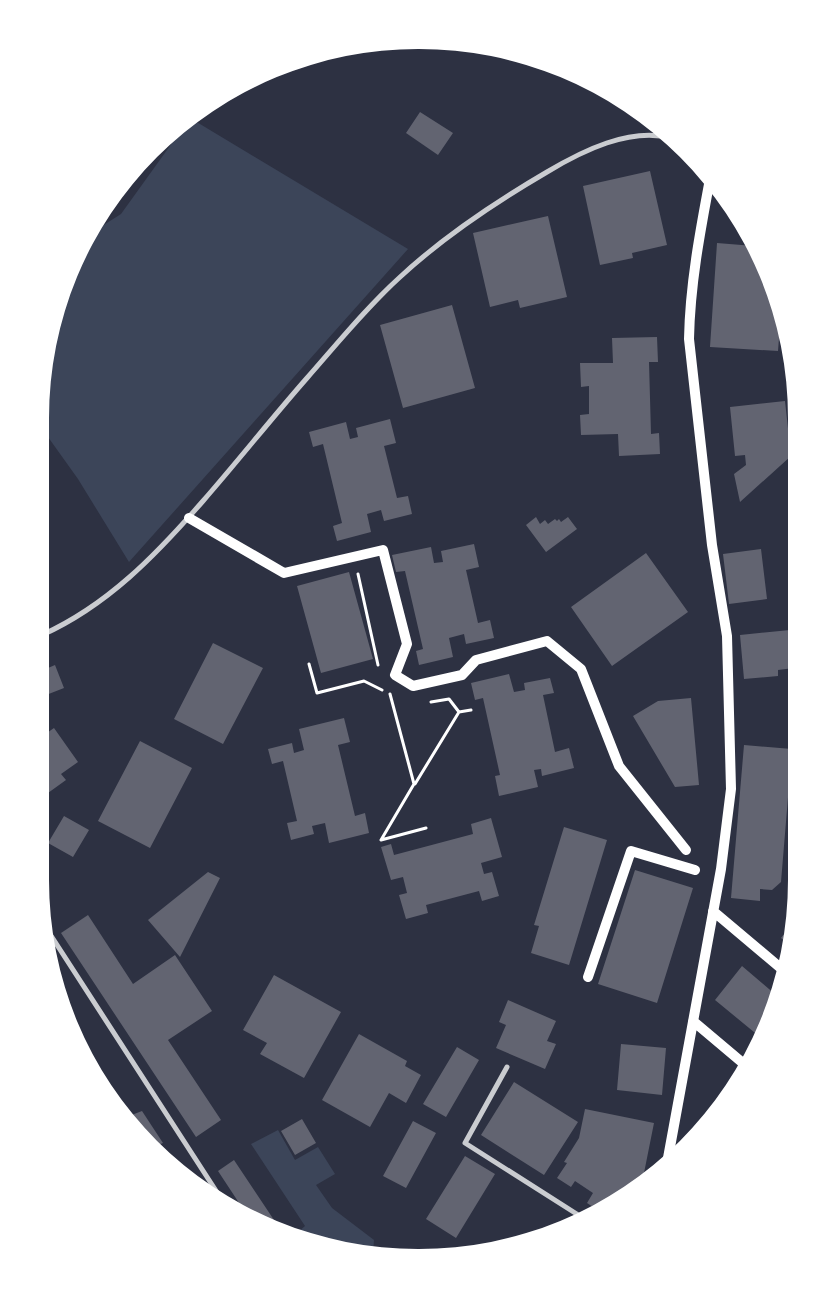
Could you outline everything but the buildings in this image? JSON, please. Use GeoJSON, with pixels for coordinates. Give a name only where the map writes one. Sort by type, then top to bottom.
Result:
{"type":"FeatureCollection","features":[{"type":"Feature","properties":{"kind":"main road"},"geometry":{"type":"LineString","coordinates":[[669,1150],[721,869],[731,789],[727,636],[712,546],[689,339],[697,250],[708,189]]}},
{"type":"Feature","properties":{"kind":"main road"},"geometry":{"type":"LineString","coordinates":[[189,518],[284,573],[383,550],[407,644],[395,675],[413,686],[462,675],[476,660],[546,641],[581,670],[619,766],[686,850]]}},
{"type":"Feature","properties":{"kind":"main road"},"geometry":{"type":"LineString","coordinates":[[588,977],[631,851],[695,870]]}},
{"type":"Feature","properties":{"kind":"main road"},"geometry":{"type":"LineString","coordinates":[[713,911],[778,966]]}},
{"type":"Feature","properties":{"kind":"main road"},"geometry":{"type":"LineString","coordinates":[[693,1021],[741,1061]]}},
{"type":"Feature","properties":{"kind":"street"},"geometry":{"type":"LineString","coordinates":[[49,632],[94,607],[155,554],[189,518],[376,301],[442,241],[492,205],[558,165],[608,143],[654,134]]}},
{"type":"Feature","properties":{"kind":"street"},"geometry":{"type":"LineString","coordinates":[[54,940],[214,1188]]}},
{"type":"Feature","properties":{"kind":"street"},"geometry":{"type":"LineString","coordinates":[[508,1068],[465,1143],[576,1214]]}},
{"type":"Feature","properties":{"kind":"path"},"geometry":{"type":"LineString","coordinates":[[355,557],[380,671]]}},
{"type":"Feature","properties":{"kind":"path"},"geometry":{"type":"LineString","coordinates":[[309,664],[317,693],[364,681],[390,693],[414,784]]}},
{"type":"Feature","properties":{"kind":"path"},"geometry":{"type":"LineString","coordinates":[[382,681],[384,690]]}},
{"type":"Feature","properties":{"kind":"path"},"geometry":{"type":"LineString","coordinates":[[426,828],[381,840],[459,712],[470,710]]}},
{"type":"Feature","properties":{"kind":"shaded area"},"geometry":{"type":"Polygon","coordinates":[[[197,122],[408,249],[129,562],[78,479],[49,438],[52,370],[61,323],[68,300],[98,234],[104,225],[121,214],[171,145],[197,122]]]}},
{"type":"Feature","properties":{"kind":"shaded area"},"geometry":{"type":"Polygon","coordinates":[[[278,1130],[295,1160],[318,1147],[335,1174],[316,1185],[332,1208],[374,1240],[374,1246],[323,1237],[300,1230],[305,1226],[251,1144],[278,1130]]]}}]}
